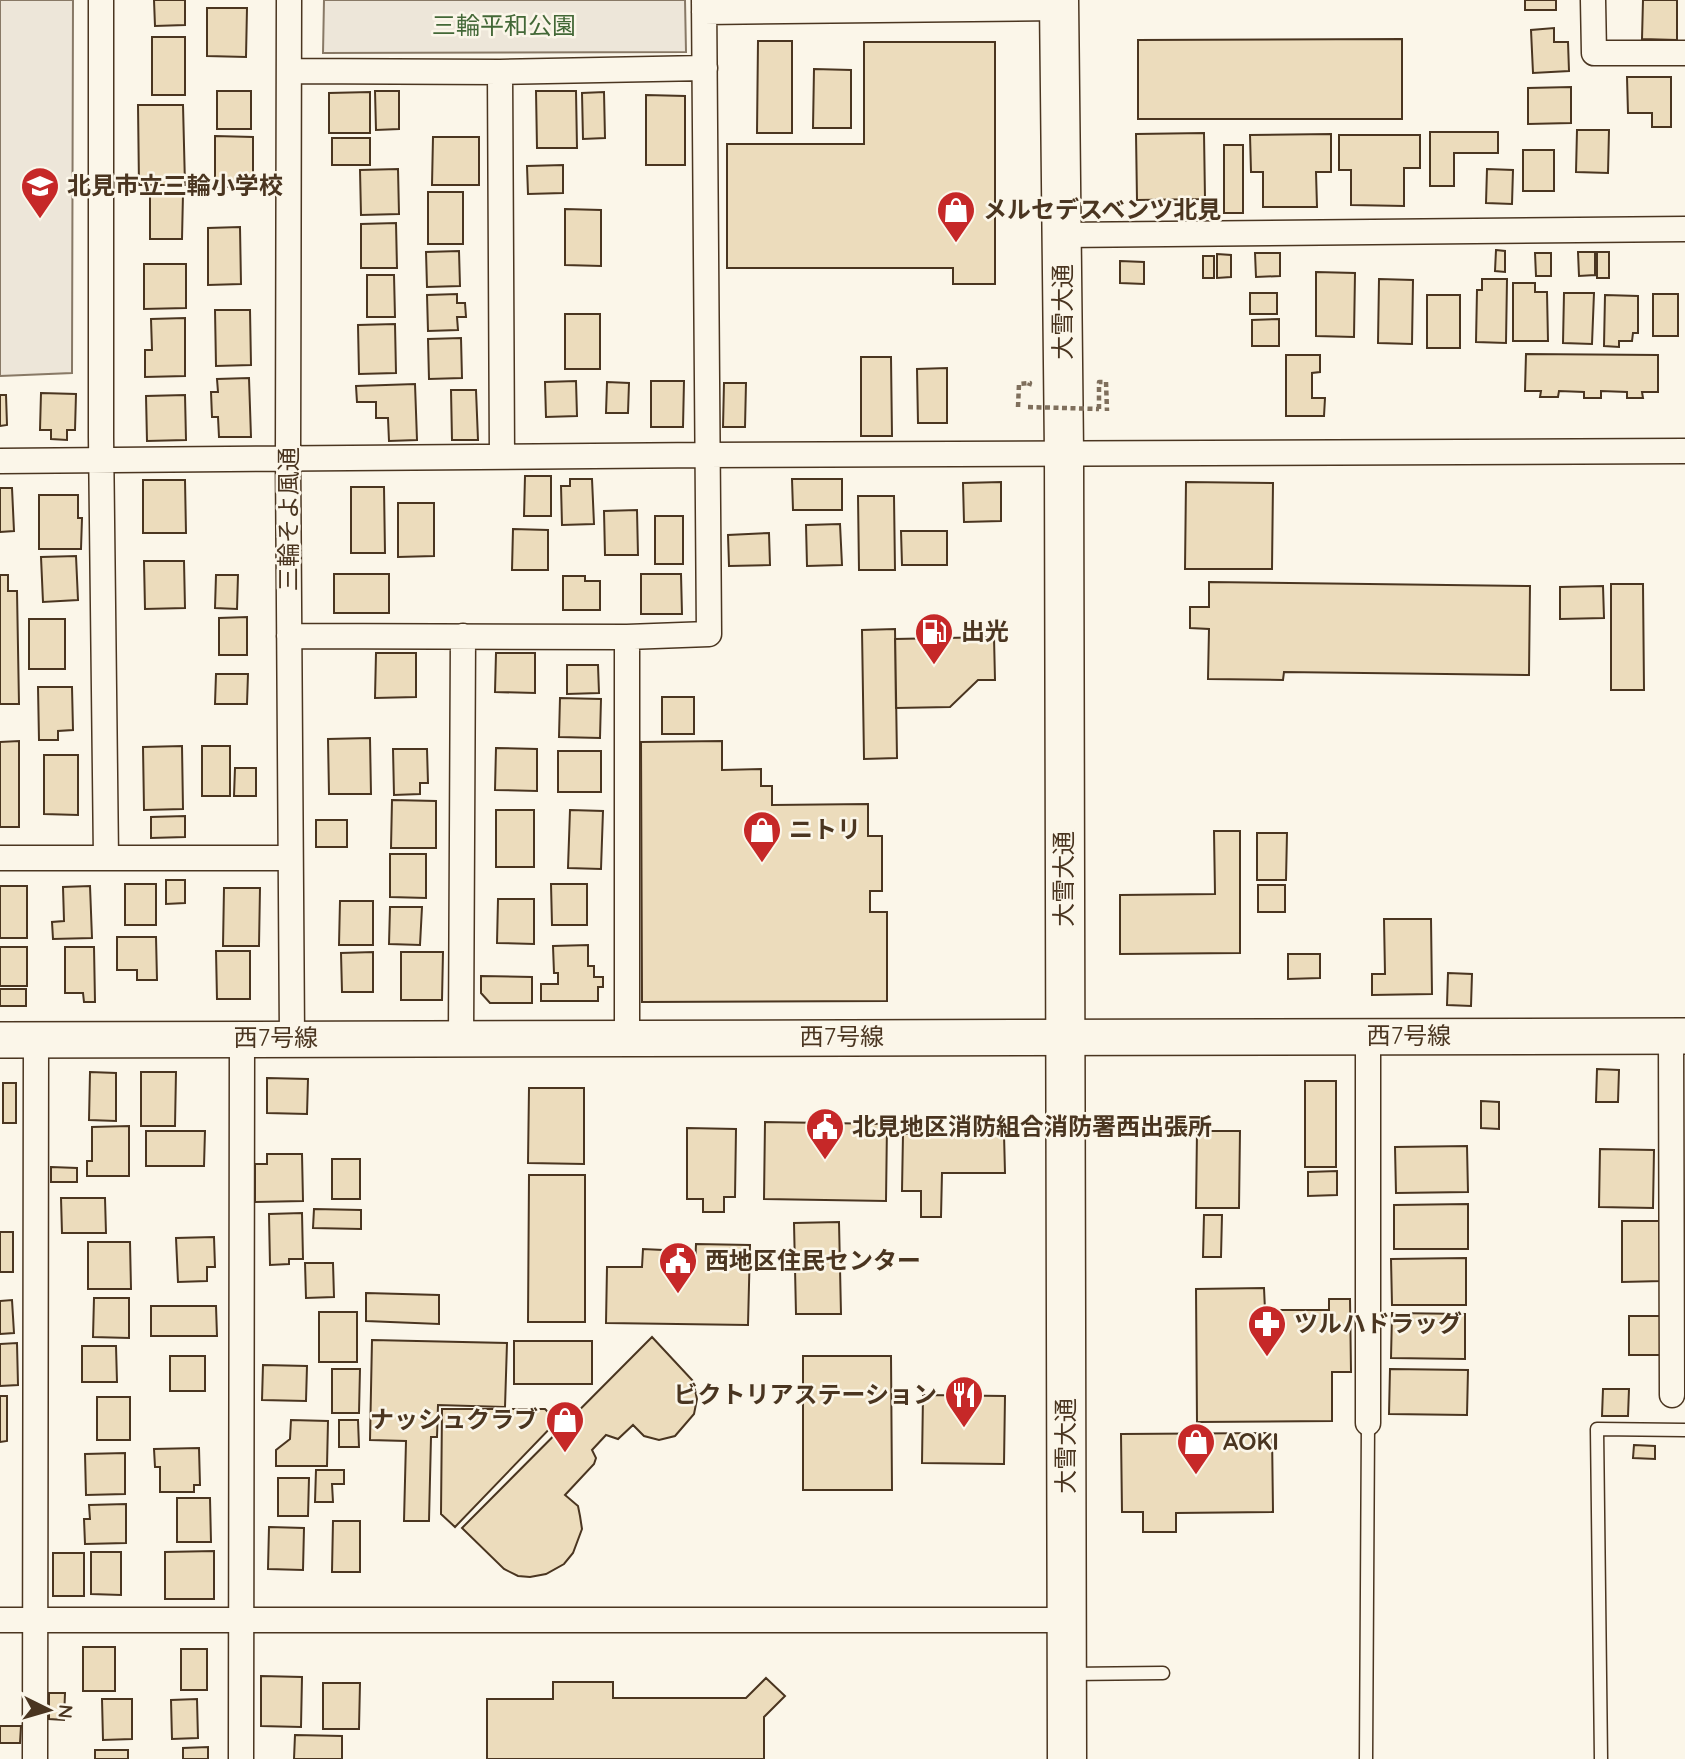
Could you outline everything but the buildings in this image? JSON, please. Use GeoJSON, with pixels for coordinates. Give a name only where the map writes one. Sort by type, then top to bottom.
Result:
{"type":"FeatureCollection","features":[{"type":"Feature","properties":{"kind":"highway","name":"大雪大通"},"geometry":{"type":"LineString","coordinates":[[1059,4],[1064,453],[1067,1759]]}},
{"type":"Feature","properties":{"kind":"street"},"geometry":{"type":"LineString","coordinates":[[101,0],[106,858]]}},
{"type":"Feature","properties":{"kind":"street","name":"三輪そよ風通"},"geometry":{"type":"LineString","coordinates":[[289,0],[288,459],[292,1038]]}},
{"type":"Feature","properties":{"kind":"street"},"geometry":{"type":"LineString","coordinates":[[1593,0],[1594,53],[1685,54]]}},
{"type":"Feature","properties":{"kind":"street"},"geometry":{"type":"LineString","coordinates":[[289,636],[627,637],[709,634],[704,6],[1059,4]]}},
{"type":"Feature","properties":{"kind":"street"},"geometry":{"type":"LineString","coordinates":[[290,71],[500,72],[705,68]]}},
{"type":"Feature","properties":{"kind":"street"},"geometry":{"type":"LineString","coordinates":[[500,72],[502,457]]}},
{"type":"Feature","properties":{"kind":"street"},"geometry":{"type":"LineString","coordinates":[[1062,235],[1685,229]]}},
{"type":"Feature","properties":{"kind":"street"},"geometry":{"type":"LineString","coordinates":[[0,461],[102,458],[1685,451]]}},
{"type":"Feature","properties":{"kind":"street"},"geometry":{"type":"LineString","coordinates":[[461,1038],[463,636]]}},
{"type":"Feature","properties":{"kind":"street"},"geometry":{"type":"LineString","coordinates":[[627,637],[627,1038]]}},
{"type":"Feature","properties":{"kind":"street"},"geometry":{"type":"LineString","coordinates":[[0,858],[290,858]]}},
{"type":"Feature","properties":{"kind":"street"},"geometry":{"type":"LineString","coordinates":[[1368,1036],[1368,1423]]}},
{"type":"Feature","properties":{"kind":"street"},"geometry":{"type":"LineString","coordinates":[[1672,1395],[1678,1036]]}},
{"type":"Feature","properties":{"kind":"street","name":"西7号線"},"geometry":{"type":"LineString","coordinates":[[0,1040],[1678,1036]]}},
{"type":"Feature","properties":{"kind":"street"},"geometry":{"type":"LineString","coordinates":[[241,1759],[242,1038]]}},
{"type":"Feature","properties":{"kind":"street"},"geometry":{"type":"LineString","coordinates":[[35,1759],[36,1040]]}},
{"type":"Feature","properties":{"kind":"street"},"geometry":{"type":"LineString","coordinates":[[0,1620],[1066,1620]]}},
{"type":"Feature","properties":{"kind":"lane"},"geometry":{"type":"LineString","coordinates":[[1366,1759],[1368,1423]]}},
{"type":"Feature","properties":{"kind":"lane"},"geometry":{"type":"LineString","coordinates":[[1601,1759],[1598,1429],[1685,1430]]}},
{"type":"Feature","properties":{"kind":"lane"},"geometry":{"type":"LineString","coordinates":[[1067,1674],[1163,1673]]}},
{"type":"Feature","properties":{"kind":"path"},"geometry":{"type":"LineString","coordinates":[[1018,407],[1019,384],[1030,383],[1028,408],[1099,409],[1099,382],[1106,382],[1107,411]]}},
{"type":"Feature","properties":{"kind":"green space","name":"北見市立三輪小学校"},"geometry":{"type":"Polygon","coordinates":[[[0,0],[73,0],[72,373],[0,376],[0,0]]]}},
{"type":"Feature","properties":{"kind":"green space","name":"三輪平和公園"},"geometry":{"type":"Polygon","coordinates":[[[324,0],[685,0],[686,52],[323,53],[324,0]]]}},
{"type":"Feature","properties":{"kind":"place","name":"北見市立三輪小学校"},"geometry":{"type":"Point","coordinates":[40,220]}},
{"type":"Feature","properties":{"kind":"place","name":"メルセデスベンツ北見"},"geometry":{"type":"Point","coordinates":[956,244]}},
{"type":"Feature","properties":{"kind":"place","name":"出光"},"geometry":{"type":"Point","coordinates":[934,666]}},
{"type":"Feature","properties":{"kind":"place","name":"ニトリ"},"geometry":{"type":"Point","coordinates":[762,864]}},
{"type":"Feature","properties":{"kind":"place","name":"北見地区消防組合消防署西出張所"},"geometry":{"type":"Point","coordinates":[825,1161]}},
{"type":"Feature","properties":{"kind":"place","name":"西地区住民センター"},"geometry":{"type":"Point","coordinates":[678,1295]}},
{"type":"Feature","properties":{"kind":"place","name":"ツルハドラッグ"},"geometry":{"type":"Point","coordinates":[1267,1358]}},
{"type":"Feature","properties":{"kind":"place","name":"ビクトリアステーション"},"geometry":{"type":"Point","coordinates":[964,1429]}},
{"type":"Feature","properties":{"kind":"place","name":"ナッシュクラブ"},"geometry":{"type":"Point","coordinates":[565,1454]}},
{"type":"Feature","properties":{"kind":"place","name":"AOKI"},"geometry":{"type":"Point","coordinates":[1196,1476]}}]}
